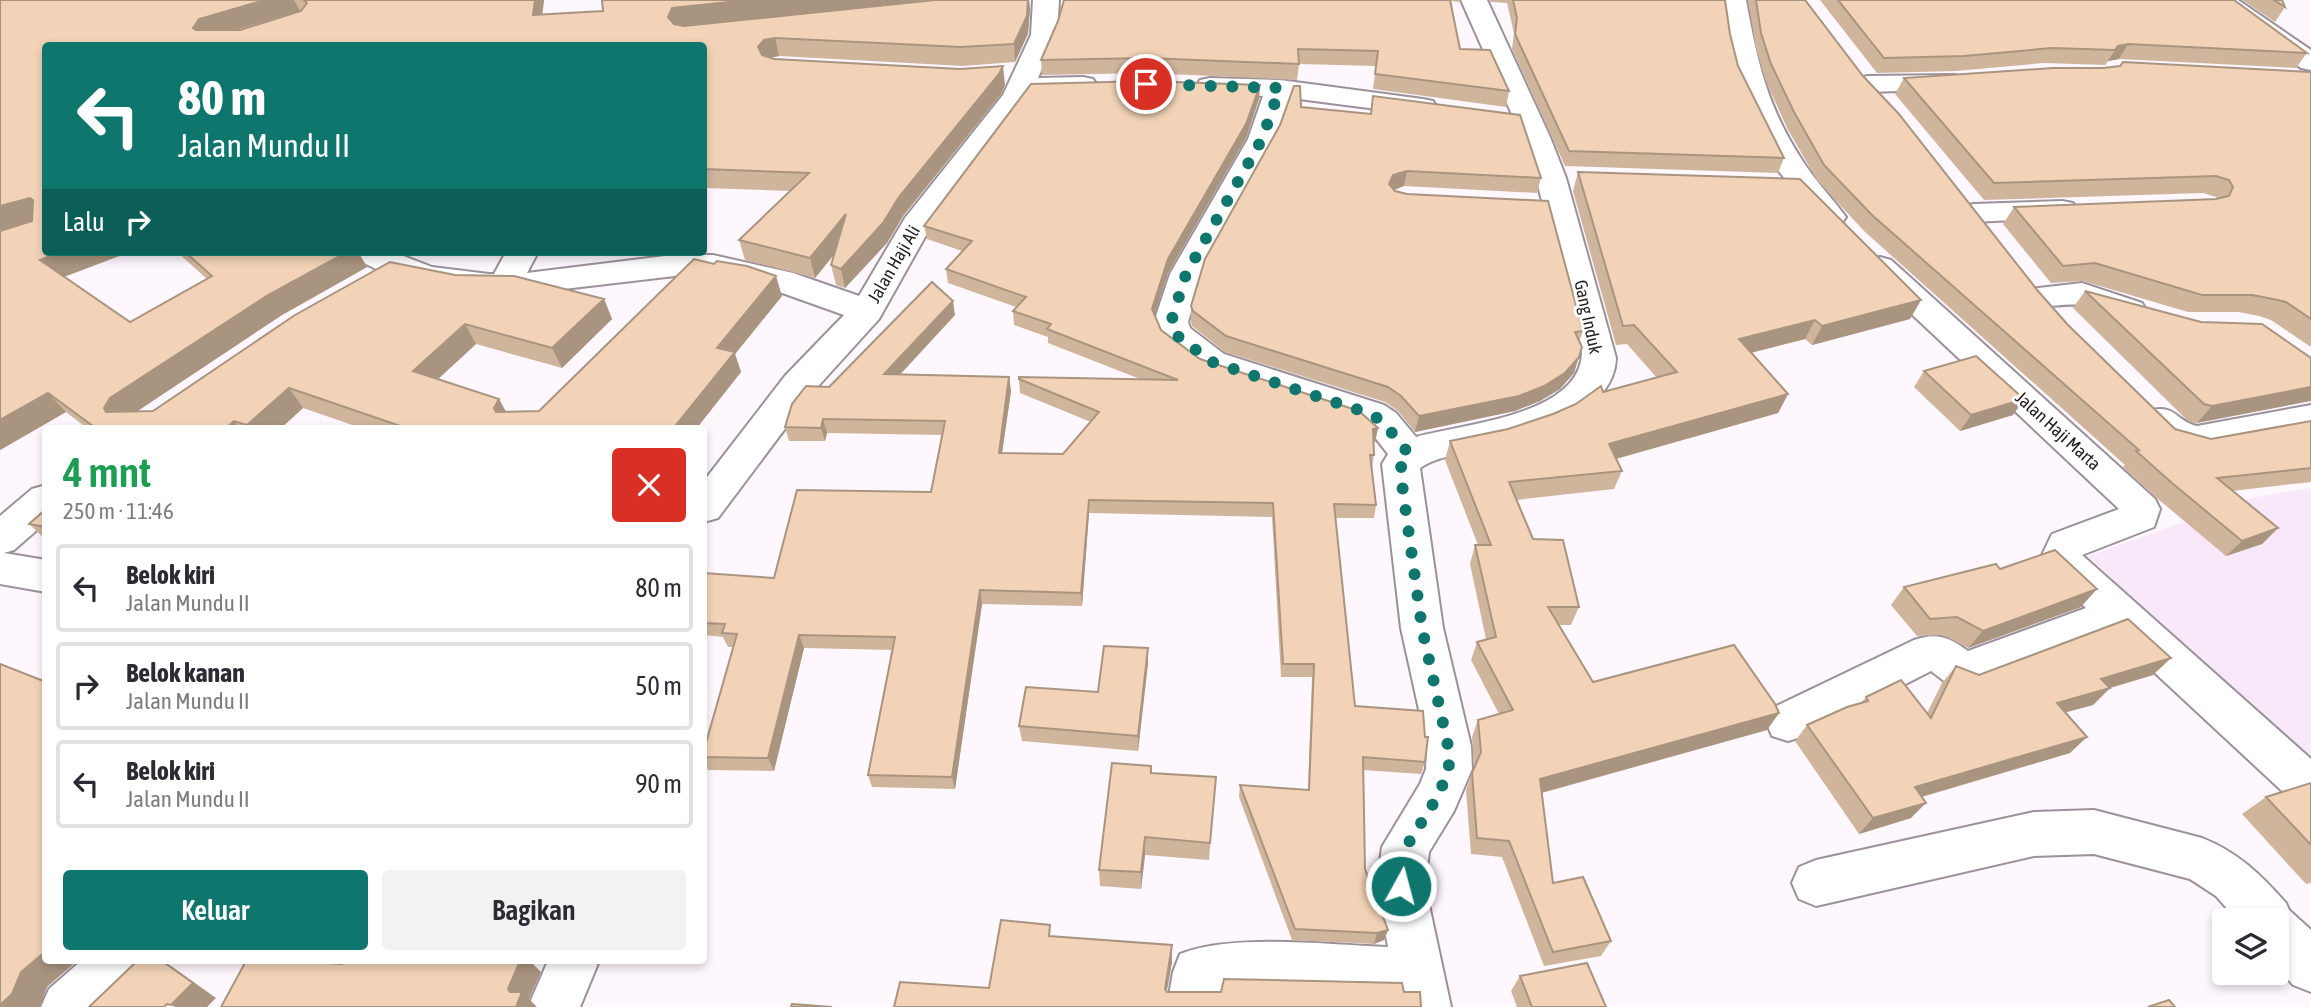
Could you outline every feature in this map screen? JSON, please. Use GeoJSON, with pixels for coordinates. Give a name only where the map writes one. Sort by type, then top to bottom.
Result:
{"type":"FeatureCollection","features":[{"type":"Feature","properties":{"kind":"street","name":"Jalan Haji Ali"},"geometry":{"type":"LineString","coordinates":[[707,504],[798,385],[867,311],[916,225],[1018,78],[1044,35],[1031,0]]}},
{"type":"Feature","properties":{"kind":"street","name":"Gang Induk"},"geometry":{"type":"LineString","coordinates":[[1409,454],[1489,435],[1546,416],[1584,392],[1597,373],[1600,353],[1556,192],[1515,119],[1474,0]]}},
{"type":"Feature","properties":{"kind":"street","name":"Jalan Haji Marta"},"geometry":{"type":"LineString","coordinates":[[1733,0],[1740,50],[1749,80],[1771,130],[1788,186],[2134,500],[2141,509],[2140,517],[2066,545],[2062,555],[2068,567],[2311,788]]}},
{"type":"Feature","properties":{"kind":"street"},"geometry":{"type":"LineString","coordinates":[[2221,0],[2311,62]]}},
{"type":"Feature","properties":{"kind":"street"},"geometry":{"type":"LineString","coordinates":[[1851,62],[1893,112]]}},
{"type":"Feature","properties":{"kind":"street"},"geometry":{"type":"LineString","coordinates":[[1018,78],[1105,85]]}},
{"type":"Feature","properties":{"kind":"street"},"geometry":{"type":"LineString","coordinates":[[1868,84],[1982,80]]}},
{"type":"Feature","properties":{"kind":"street"},"geometry":{"type":"LineString","coordinates":[[1185,85],[1280,88],[1446,110]]}},
{"type":"Feature","properties":{"kind":"street"},"geometry":{"type":"LineString","coordinates":[[1193,1007],[1198,972],[1204,970],[1252,968],[1422,990],[1401,886],[1406,847],[1438,796],[1449,769],[1448,746],[1422,628],[1402,484],[1401,464],[1409,454],[1383,422],[1371,414],[1212,362],[1175,334],[1171,322],[1186,274],[1262,139],[1280,88]]}},
{"type":"Feature","properties":{"kind":"street"},"geometry":{"type":"LineString","coordinates":[[1999,245],[1966,204],[2092,209]]}},
{"type":"Feature","properties":{"kind":"street"},"geometry":{"type":"LineString","coordinates":[[504,285],[520,256]]}},
{"type":"Feature","properties":{"kind":"street"},"geometry":{"type":"LineString","coordinates":[[362,287],[381,260],[441,279],[480,285],[562,281],[692,264],[751,273],[867,311]]}},
{"type":"Feature","properties":{"kind":"street"},"geometry":{"type":"LineString","coordinates":[[656,299],[692,264]]}},
{"type":"Feature","properties":{"kind":"street"},"geometry":{"type":"LineString","coordinates":[[2071,331],[2033,287],[2082,294],[2129,311],[2164,318]]}},
{"type":"Feature","properties":{"kind":"street"},"geometry":{"type":"LineString","coordinates":[[2138,397],[2176,435],[2187,438],[2311,418]]}},
{"type":"Feature","properties":{"kind":"street"},"geometry":{"type":"LineString","coordinates":[[4,529],[42,502]]}},
{"type":"Feature","properties":{"kind":"street"},"geometry":{"type":"LineString","coordinates":[[0,568],[42,575]]}},
{"type":"Feature","properties":{"kind":"street"},"geometry":{"type":"LineString","coordinates":[[1788,722],[1929,652],[1937,652],[1963,671],[2118,612]]}},
{"type":"Feature","properties":{"kind":"street"},"geometry":{"type":"LineString","coordinates":[[1816,883],[2034,834],[2094,832],[2202,860],[2232,880],[2258,908]]}},
{"type":"Feature","properties":{"kind":"street"},"geometry":{"type":"LineString","coordinates":[[2289,942],[2311,967]]}},
{"type":"Feature","properties":{"kind":"street"},"geometry":{"type":"LineString","coordinates":[[67,1007],[116,964]]}},
{"type":"Feature","properties":{"kind":"street"},"geometry":{"type":"LineString","coordinates":[[554,1007],[573,964]]}},
{"type":"Feature","properties":{"kind":"shaded area"},"geometry":{"type":"Polygon","coordinates":[[[2311,488],[2311,772],[2089,556],[2251,498],[2311,488]]]}},
{"type":"Feature","properties":{"kind":"building"},"geometry":{"type":"Polygon","coordinates":[[[0,0],[265,0],[199,19],[193,28],[240,30],[301,11],[307,3],[304,0],[535,0],[533,15],[603,11],[602,0],[748,0],[672,8],[668,17],[674,24],[684,26],[935,0],[1028,0],[1027,16],[1014,44],[961,47],[775,38],[764,40],[758,47],[762,55],[774,59],[960,69],[1003,66],[899,197],[883,223],[841,269],[831,265],[846,214],[810,258],[739,240],[809,173],[707,169],[707,42],[42,42],[42,256],[50,256],[40,260],[130,322],[212,276],[190,256],[340,256],[268,295],[110,398],[104,408],[106,412],[153,411],[295,315],[390,262],[455,275],[514,276],[604,299],[552,348],[465,324],[413,371],[499,399],[494,408],[496,412],[539,411],[694,259],[714,264],[717,261],[747,266],[776,276],[717,348],[735,352],[676,425],[397,425],[289,388],[247,425],[234,421],[230,425],[92,425],[48,393],[0,420],[0,231],[32,221],[33,200],[30,198],[0,206],[0,0]]]}},
{"type":"Feature","properties":{"kind":"building"},"geometry":{"type":"Polygon","coordinates":[[[1064,0],[1450,0],[1460,49],[1490,50],[1509,91],[1375,74],[1378,51],[1298,49],[1299,64],[1146,58],[1041,60],[1064,0]]]}},
{"type":"Feature","properties":{"kind":"building"},"geometry":{"type":"Polygon","coordinates":[[[1513,0],[1725,0],[1738,66],[1784,158],[1569,151],[1515,34],[1517,18],[1513,0]]]}},
{"type":"Feature","properties":{"kind":"building"},"geometry":{"type":"Polygon","coordinates":[[[1756,0],[1805,0],[1863,76],[1898,113],[2038,291],[2068,325],[2175,429],[2211,439],[2311,421],[2311,468],[2217,478],[2278,528],[2242,541],[2172,483],[2136,451],[2139,450],[1872,215],[1824,165],[1794,112],[1771,64],[1761,33],[1756,0]]]}},
{"type":"Feature","properties":{"kind":"building"},"geometry":{"type":"Polygon","coordinates":[[[1838,0],[2234,0],[2307,53],[2128,44],[2118,46],[2115,50],[2052,48],[1964,56],[1884,58],[1838,0]]]}},
{"type":"Feature","properties":{"kind":"building"},"geometry":{"type":"Polygon","coordinates":[[[2123,62],[2311,72],[2311,319],[2286,302],[2273,299],[2252,295],[2202,295],[2095,263],[2063,266],[2014,207],[2216,199],[2229,196],[2233,187],[2229,180],[2216,176],[1994,183],[1904,78],[2053,68],[2103,68],[2120,66],[2123,62]]]}},
{"type":"Feature","properties":{"kind":"building"},"geometry":{"type":"Polygon","coordinates":[[[1146,81],[1260,85],[1246,124],[1168,259],[1152,309],[1161,330],[1200,359],[1359,411],[1378,428],[1373,429],[1374,455],[1370,455],[1376,505],[1334,504],[1355,706],[1423,711],[1425,737],[1428,737],[1425,762],[1363,757],[1365,869],[1388,930],[1377,933],[1295,929],[1240,785],[1309,790],[1314,664],[1283,664],[1273,503],[1089,500],[1081,593],[980,590],[952,777],[868,775],[895,637],[799,635],[768,758],[707,757],[707,739],[737,634],[722,633],[725,624],[707,623],[707,573],[774,578],[797,490],[931,492],[945,421],[823,419],[821,428],[785,427],[792,404],[806,386],[829,387],[932,282],[953,301],[884,374],[1009,377],[999,453],[1063,454],[1099,412],[1019,377],[1178,380],[1047,329],[1051,324],[1013,311],[1026,297],[946,269],[972,241],[924,226],[1031,84],[1146,81]]]}},
{"type":"Feature","properties":{"kind":"building"},"geometry":{"type":"Polygon","coordinates":[[[1294,86],[1300,86],[1301,107],[1371,114],[1373,96],[1520,115],[1541,178],[1407,171],[1393,175],[1389,184],[1395,191],[1407,194],[1548,201],[1583,331],[1575,332],[1582,347],[1579,357],[1565,373],[1544,386],[1519,396],[1419,416],[1401,396],[1388,387],[1226,336],[1193,311],[1191,306],[1205,259],[1280,125],[1294,86]]]}},
{"type":"Feature","properties":{"kind":"building"},"geometry":{"type":"Polygon","coordinates":[[[1578,172],[1800,179],[1921,300],[1822,326],[1815,320],[1739,339],[1788,394],[1609,444],[1622,471],[1509,482],[1533,539],[1563,540],[1579,607],[1548,607],[1593,682],[1734,645],[1779,713],[1540,779],[1553,883],[1583,877],[1611,941],[1553,952],[1509,841],[1477,838],[1472,773],[1481,752],[1478,720],[1513,710],[1477,642],[1496,637],[1475,545],[1491,545],[1450,441],[1508,429],[1553,414],[1576,404],[1601,386],[1603,392],[1677,372],[1634,325],[1623,326],[1578,172]]]}},
{"type":"Feature","properties":{"kind":"building"},"geometry":{"type":"Polygon","coordinates":[[[2085,291],[2201,322],[2262,324],[2311,358],[2311,387],[2212,406],[2204,404],[2085,291]]]}},
{"type":"Feature","properties":{"kind":"building"},"geometry":{"type":"Polygon","coordinates":[[[1976,356],[2024,399],[1971,415],[1924,371],[1976,356]]]}},
{"type":"Feature","properties":{"kind":"building"},"geometry":{"type":"Polygon","coordinates":[[[42,513],[42,526],[29,524],[42,513]]]}},
{"type":"Feature","properties":{"kind":"building"},"geometry":{"type":"Polygon","coordinates":[[[2055,550],[2097,589],[1983,631],[1957,617],[1930,619],[1904,587],[1996,564],[2000,569],[2055,550]]]}},
{"type":"Feature","properties":{"kind":"building"},"geometry":{"type":"Polygon","coordinates":[[[2128,619],[2171,658],[2101,679],[2110,688],[2057,703],[2087,737],[1915,787],[1926,803],[1873,818],[1807,725],[1847,707],[1868,701],[1866,697],[1901,680],[1931,718],[1956,666],[1979,675],[2128,619]]]}},
{"type":"Feature","properties":{"kind":"building"},"geometry":{"type":"Polygon","coordinates":[[[1104,646],[1148,648],[1138,736],[1019,726],[1026,687],[1098,692],[1104,646]]]}},
{"type":"Feature","properties":{"kind":"building"},"geometry":{"type":"Polygon","coordinates":[[[0,664],[42,680],[42,954],[21,972],[12,994],[0,1005],[0,664]]]}},
{"type":"Feature","properties":{"kind":"building"},"geometry":{"type":"Polygon","coordinates":[[[1112,763],[1151,766],[1151,773],[1216,777],[1210,843],[1145,837],[1141,872],[1099,870],[1112,763]]]}},
{"type":"Feature","properties":{"kind":"building"},"geometry":{"type":"Polygon","coordinates":[[[2311,783],[2311,845],[2266,797],[2311,783]]]}},
{"type":"Feature","properties":{"kind":"building"},"geometry":{"type":"Polygon","coordinates":[[[1001,920],[1050,925],[1049,936],[1172,945],[1165,989],[1167,992],[1221,992],[1224,979],[1402,983],[1404,992],[1420,992],[1421,1007],[894,1007],[900,982],[989,988],[1001,920]]]}},
{"type":"Feature","properties":{"kind":"building"},"geometry":{"type":"Polygon","coordinates":[[[1587,963],[1606,1007],[1532,1007],[1520,976],[1587,963]]]}},
{"type":"Feature","properties":{"kind":"building"},"geometry":{"type":"Polygon","coordinates":[[[134,964],[166,964],[193,983],[171,1005],[164,1007],[89,1007],[134,964]]]}},
{"type":"Feature","properties":{"kind":"building"},"geometry":{"type":"Polygon","coordinates":[[[244,964],[519,964],[508,989],[510,992],[522,992],[516,1007],[221,1007],[244,964]]]}},
{"type":"Feature","properties":{"kind":"building"},"geometry":{"type":"Polygon","coordinates":[[[2169,1000],[2175,1007],[2148,1007],[2169,1000]]]}},
{"type":"Feature","properties":{"kind":"building"},"geometry":{"type":"Polygon","coordinates":[[[792,1004],[832,1007],[791,1007],[792,1004]]]}},
{"type":"Feature","properties":{"kind":"route"},"geometry":{"type":"LineString","coordinates":[[1146,84],[1280,88],[1262,139],[1186,274],[1171,322],[1175,334],[1212,362],[1371,414],[1383,422],[1409,454],[1401,464],[1402,484],[1422,628],[1448,746],[1449,769],[1438,796],[1406,847],[1401,886]]}}]}
